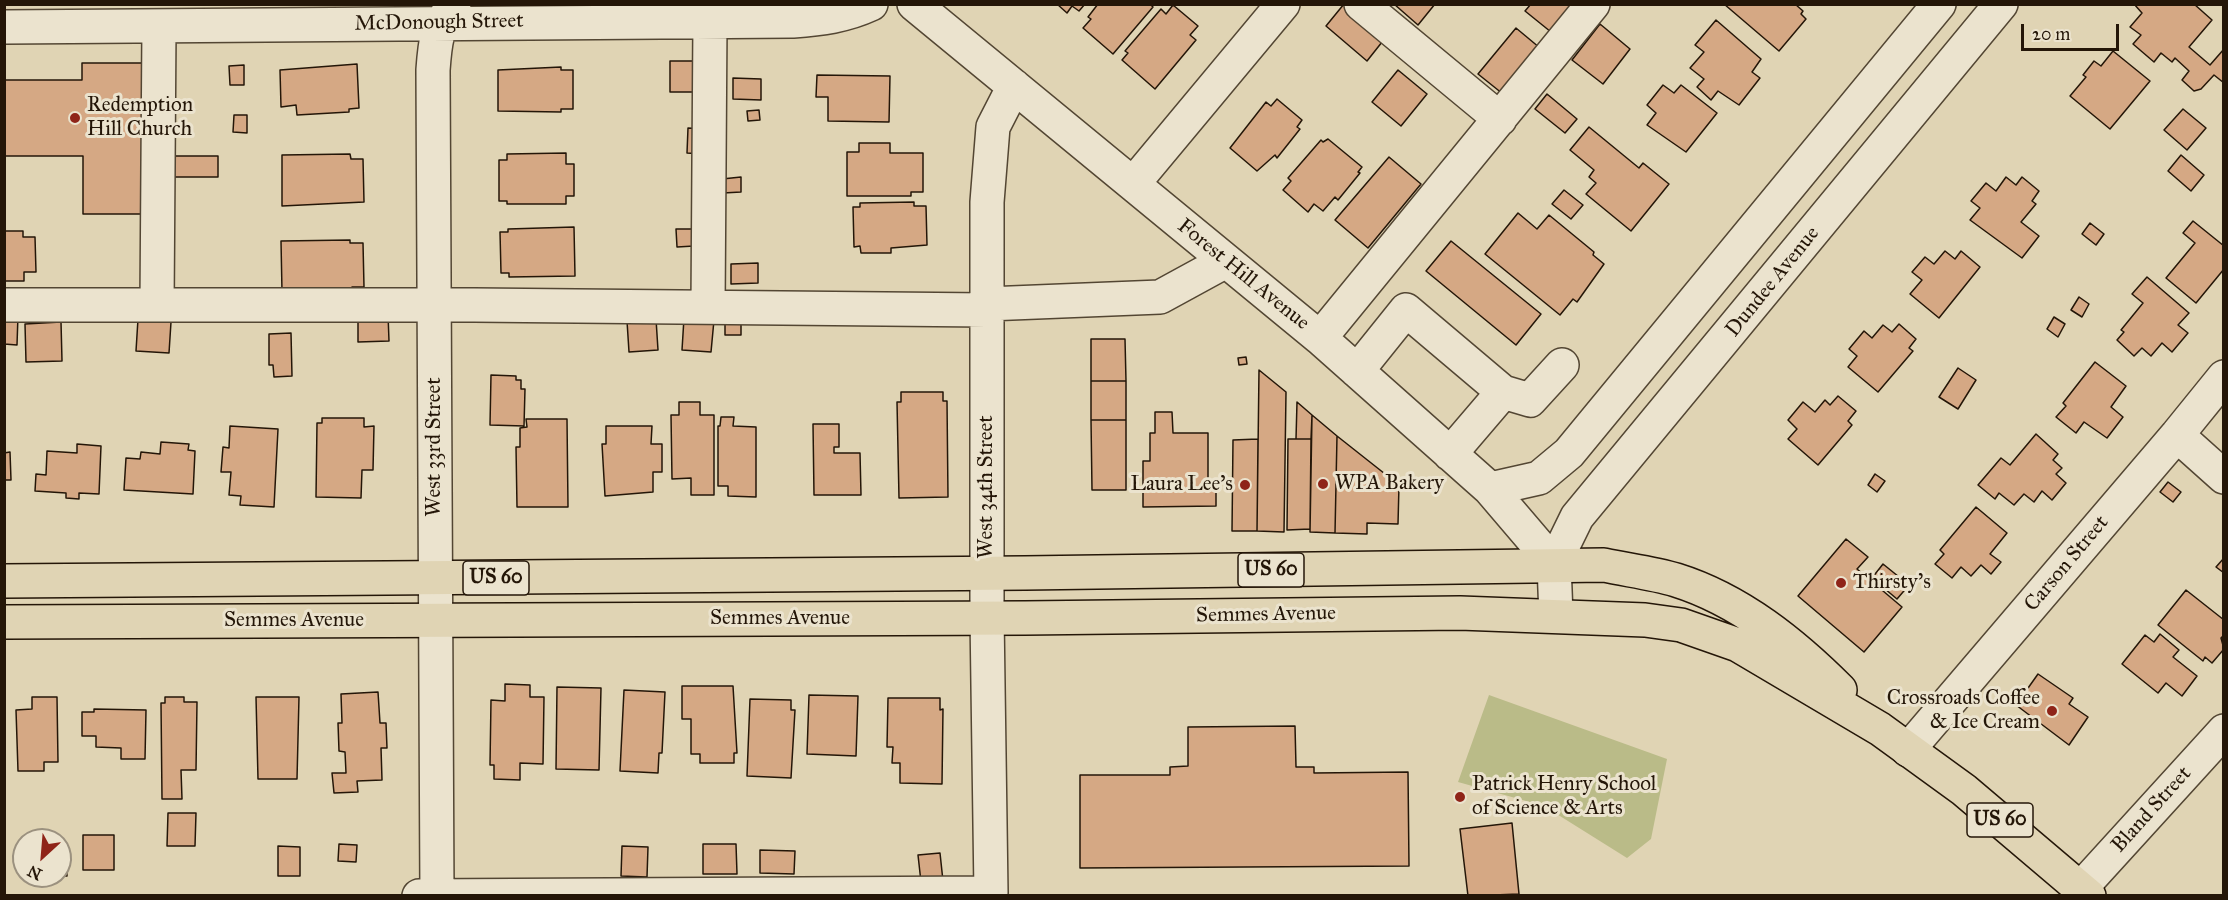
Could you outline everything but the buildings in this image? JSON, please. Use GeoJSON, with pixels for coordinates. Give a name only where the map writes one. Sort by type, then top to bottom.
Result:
{"type":"FeatureCollection","features":[{"type":"Feature","properties":{"kind":"main road","name":"Semmes Avenue"},"geometry":{"type":"LineString","coordinates":[[4,581],[987,574],[1554,564]]}},
{"type":"Feature","properties":{"kind":"main road","name":"US 60"},"geometry":{"type":"LineString","coordinates":[[1554,564],[1604,565],[1676,580],[1735,608],[1798,649],[1880,729]]}},
{"type":"Feature","properties":{"kind":"main road","name":"Semmes Avenue"},"geometry":{"type":"LineString","coordinates":[[4,622],[1460,613],[1556,615]]}},
{"type":"Feature","properties":{"kind":"main road","name":"US 60"},"geometry":{"type":"LineString","coordinates":[[1556,615],[1645,620],[1681,625],[1711,634],[1757,656],[1880,729],[1964,790],[2085,892]]}},
{"type":"Feature","properties":{"kind":"street"},"geometry":{"type":"LineString","coordinates":[[12,4],[39,26]]}},
{"type":"Feature","properties":{"kind":"street","name":"McDonough Street"},"geometry":{"type":"LineString","coordinates":[[4,27],[159,26],[450,9],[710,21],[825,19],[851,13],[871,4]]}},
{"type":"Feature","properties":{"kind":"street","name":"Forest Hill Avenue"},"geometry":{"type":"LineString","coordinates":[[914,4],[1320,338],[1490,489],[1554,564]]}},
{"type":"Feature","properties":{"kind":"street"},"geometry":{"type":"LineString","coordinates":[[1133,184],[1283,4]]}},
{"type":"Feature","properties":{"kind":"street"},"geometry":{"type":"LineString","coordinates":[[1362,4],[1500,119]]}},
{"type":"Feature","properties":{"kind":"street"},"geometry":{"type":"LineString","coordinates":[[1320,338],[1593,4]]}},
{"type":"Feature","properties":{"kind":"street"},"geometry":{"type":"LineString","coordinates":[[1490,489],[1539,478],[1569,453],[1939,4]]}},
{"type":"Feature","properties":{"kind":"street","name":"Dundee Avenue"},"geometry":{"type":"LineString","coordinates":[[1554,564],[1577,517],[2001,4]]}},
{"type":"Feature","properties":{"kind":"street","name":"West 33rd Street"},"geometry":{"type":"LineString","coordinates":[[437,895],[433,70],[435,44],[450,9]]}},
{"type":"Feature","properties":{"kind":"street"},"geometry":{"type":"LineString","coordinates":[[708,307],[710,21]]}},
{"type":"Feature","properties":{"kind":"street"},"geometry":{"type":"LineString","coordinates":[[157,305],[159,26]]}},
{"type":"Feature","properties":{"kind":"street","name":"West 34th Street"},"geometry":{"type":"LineString","coordinates":[[755,895],[991,894],[987,616],[987,202],[993,127],[1014,86]]}},
{"type":"Feature","properties":{"kind":"street"},"geometry":{"type":"LineString","coordinates":[[4,305],[987,307],[1161,297],[1226,261]]}},
{"type":"Feature","properties":{"kind":"street"},"geometry":{"type":"LineString","coordinates":[[1357,371],[1406,310],[1503,392],[1530,400],[1562,365]]}},
{"type":"Feature","properties":{"kind":"street","name":"Carson Street"},"geometry":{"type":"LineString","coordinates":[[1908,750],[2177,435],[2223,377]]}},
{"type":"Feature","properties":{"kind":"street"},"geometry":{"type":"LineString","coordinates":[[1450,454],[1503,392]]}},
{"type":"Feature","properties":{"kind":"street"},"geometry":{"type":"LineString","coordinates":[[1592,425],[1631,454]]}},
{"type":"Feature","properties":{"kind":"street"},"geometry":{"type":"LineString","coordinates":[[2177,435],[2223,477]]}},
{"type":"Feature","properties":{"kind":"street"},"geometry":{"type":"LineString","coordinates":[[1554,564],[1556,615]]}},
{"type":"Feature","properties":{"kind":"street","name":"Bland Street"},"geometry":{"type":"LineString","coordinates":[[2085,892],[2223,731]]}},
{"type":"Feature","properties":{"kind":"street"},"geometry":{"type":"LineString","coordinates":[[419,896],[755,895]]}},
{"type":"Feature","properties":{"kind":"green space"},"geometry":{"type":"Polygon","coordinates":[[[1489,695],[1667,759],[1651,839],[1627,858],[1544,806],[1458,782],[1489,695]]]}},
{"type":"Feature","properties":{"kind":"place","name":"Redemption Hill Church"},"geometry":{"type":"Point","coordinates":[75,118]}},
{"type":"Feature","properties":{"kind":"place","name":"WPA Bakery"},"geometry":{"type":"Point","coordinates":[1323,484]}},
{"type":"Feature","properties":{"kind":"place","name":"Laura Lee's"},"geometry":{"type":"Point","coordinates":[1245,485]}},
{"type":"Feature","properties":{"kind":"place","name":"Thirsty's"},"geometry":{"type":"Point","coordinates":[1841,583]}},
{"type":"Feature","properties":{"kind":"place","name":"Crossroads Coffee & Ice Cream"},"geometry":{"type":"Point","coordinates":[2052,711]}},
{"type":"Feature","properties":{"kind":"place","name":"Patrick Henry School of Science & Arts"},"geometry":{"type":"Point","coordinates":[1460,797]}}]}
